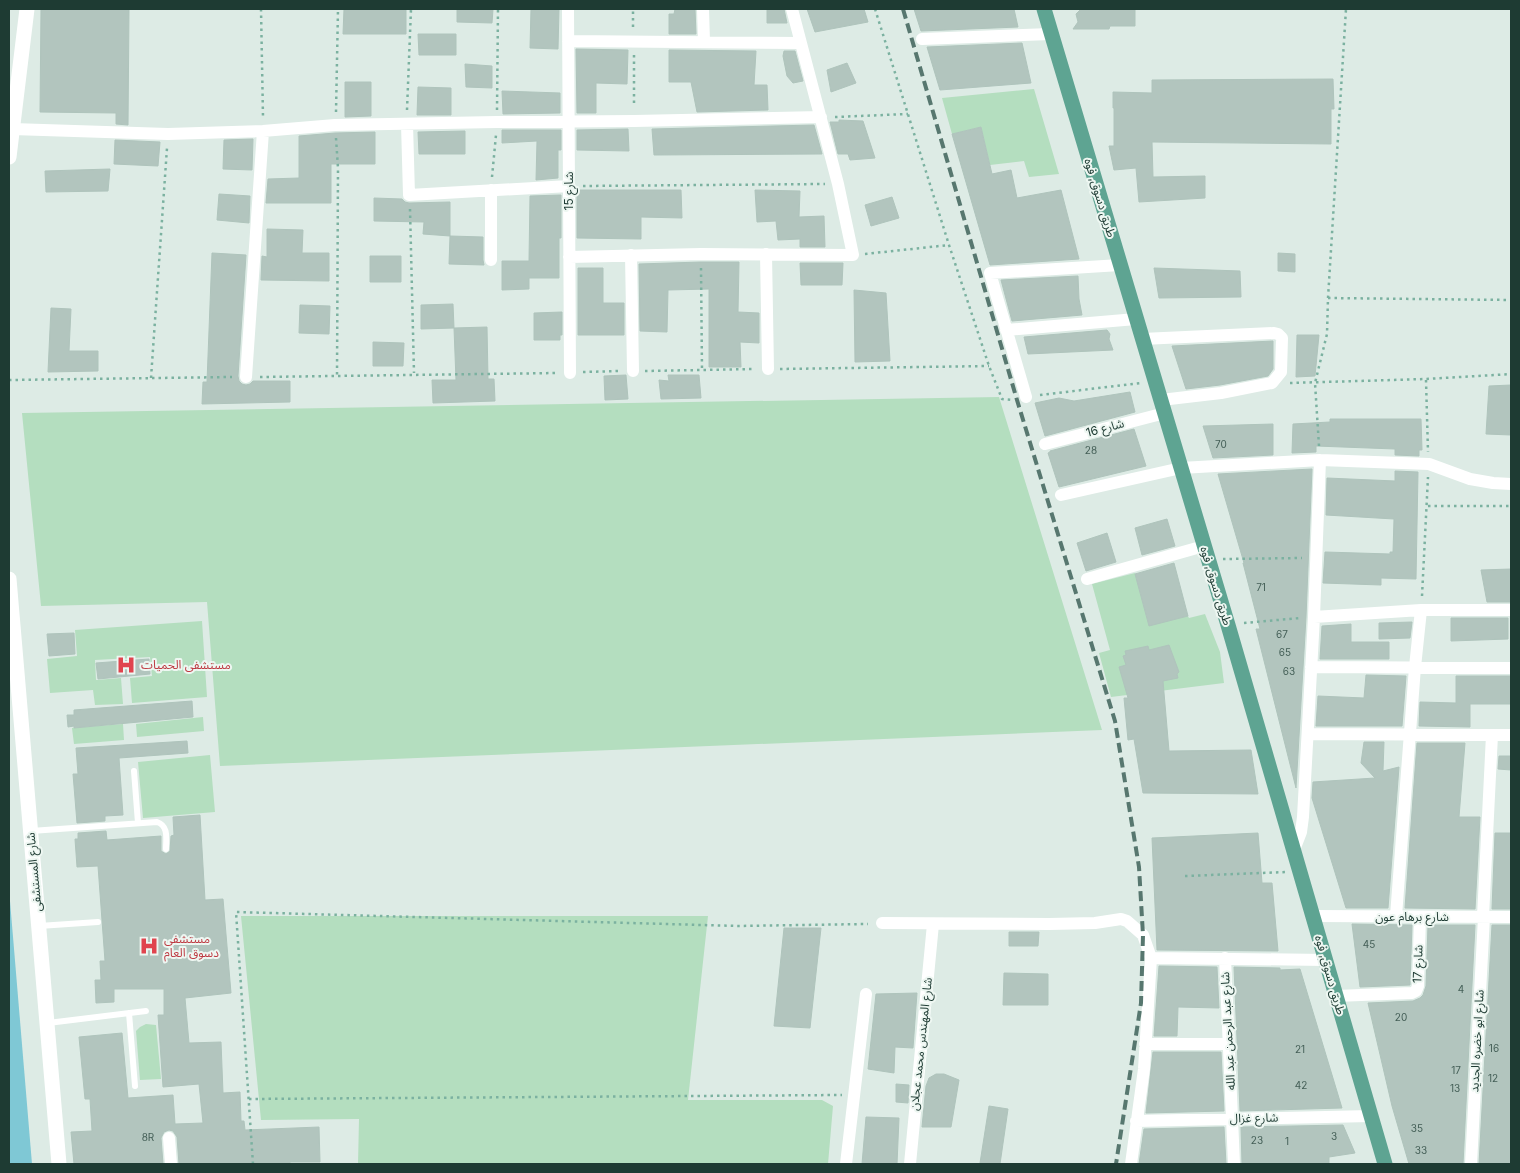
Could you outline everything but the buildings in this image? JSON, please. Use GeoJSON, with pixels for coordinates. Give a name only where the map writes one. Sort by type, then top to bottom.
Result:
{"type":"FeatureCollection","features":[{"type":"Feature","properties":{"kind":"main road"},"geometry":{"type":"LineString","coordinates":[[9,157],[27,9]]}},
{"type":"Feature","properties":{"kind":"main road","name":"طريق دسوق, فوه"},"geometry":{"type":"LineString","coordinates":[[1044,9],[1228,625],[1385,1164]]}},
{"type":"Feature","properties":{"kind":"main road","name":"شارع المستشفى"},"geometry":{"type":"LineString","coordinates":[[9,579],[59,1164]]}},
{"type":"Feature","properties":{"kind":"street","name":"شارع 15"},"geometry":{"type":"LineString","coordinates":[[568,9],[570,373]]}},
{"type":"Feature","properties":{"kind":"street"},"geometry":{"type":"LineString","coordinates":[[703,9],[704,42]]}},
{"type":"Feature","properties":{"kind":"street"},"geometry":{"type":"LineString","coordinates":[[570,257],[701,254],[853,255],[838,184],[792,9]]}},
{"type":"Feature","properties":{"kind":"street"},"geometry":{"type":"LineString","coordinates":[[922,39],[1051,34]]}},
{"type":"Feature","properties":{"kind":"street"},"geometry":{"type":"LineString","coordinates":[[568,41],[801,43]]}},
{"type":"Feature","properties":{"kind":"street"},"geometry":{"type":"LineString","coordinates":[[12,130],[168,134],[263,131],[335,125],[821,117]]}},
{"type":"Feature","properties":{"kind":"street"},"geometry":{"type":"LineString","coordinates":[[407,124],[409,195],[569,186]]}},
{"type":"Feature","properties":{"kind":"street"},"geometry":{"type":"LineString","coordinates":[[246,377],[263,131]]}},
{"type":"Feature","properties":{"kind":"street"},"geometry":{"type":"LineString","coordinates":[[491,190],[491,260]]}},
{"type":"Feature","properties":{"kind":"street"},"geometry":{"type":"LineString","coordinates":[[766,254],[768,369]]}},
{"type":"Feature","properties":{"kind":"street"},"geometry":{"type":"LineString","coordinates":[[631,255],[633,371]]}},
{"type":"Feature","properties":{"kind":"street"},"geometry":{"type":"LineString","coordinates":[[1026,397],[990,273],[1120,265]]}},
{"type":"Feature","properties":{"kind":"street"},"geometry":{"type":"LineString","coordinates":[[1006,330],[1136,319]]}},
{"type":"Feature","properties":{"kind":"street"},"geometry":{"type":"LineString","coordinates":[[1142,339],[1278,334],[1282,338],[1281,372],[1272,383]]}},
{"type":"Feature","properties":{"kind":"street","name":"شارع 16"},"geometry":{"type":"LineString","coordinates":[[1045,444],[1163,407],[1272,383]]}},
{"type":"Feature","properties":{"kind":"street"},"geometry":{"type":"LineString","coordinates":[[1294,850],[1301,832],[1303,817],[1320,460]]}},
{"type":"Feature","properties":{"kind":"street"},"geometry":{"type":"LineString","coordinates":[[1061,495],[1181,468],[1320,460],[1429,464],[1470,479],[1511,484]]}},
{"type":"Feature","properties":{"kind":"street"},"geometry":{"type":"LineString","coordinates":[[1087,579],[1206,553]]}},
{"type":"Feature","properties":{"kind":"street"},"geometry":{"type":"LineString","coordinates":[[1314,617],[1421,610],[1511,610]]}},
{"type":"Feature","properties":{"kind":"street"},"geometry":{"type":"LineString","coordinates":[[1396,916],[1421,610]]}},
{"type":"Feature","properties":{"kind":"street"},"geometry":{"type":"LineString","coordinates":[[1311,667],[1511,668]]}},
{"type":"Feature","properties":{"kind":"street"},"geometry":{"type":"LineString","coordinates":[[1308,734],[1511,735]]}},
{"type":"Feature","properties":{"kind":"street","name":"شارع ابو خضره الجديد"},"geometry":{"type":"LineString","coordinates":[[1471,1164],[1492,735]]}},
{"type":"Feature","properties":{"kind":"street","name":"شارع برهام عون"},"geometry":{"type":"LineString","coordinates":[[1313,916],[1511,917]]}},
{"type":"Feature","properties":{"kind":"street","name":"شارع 17"},"geometry":{"type":"LineString","coordinates":[[1336,996],[1412,993],[1416,991],[1418,986],[1420,917]]}},
{"type":"Feature","properties":{"kind":"street"},"geometry":{"type":"LineString","coordinates":[[882,924],[1095,923],[1121,919],[1127,921],[1143,935],[1151,958],[1144,1069],[1131,1164]]}},
{"type":"Feature","properties":{"kind":"street","name":"شارع المهندس محمد عجلان"},"geometry":{"type":"LineString","coordinates":[[910,1164],[933,924]]}},
{"type":"Feature","properties":{"kind":"street"},"geometry":{"type":"LineString","coordinates":[[1151,958],[1326,960]]}},
{"type":"Feature","properties":{"kind":"street","name":"شارع عبد الرحمن عبد الله"},"geometry":{"type":"LineString","coordinates":[[1224,958],[1234,1164]]}},
{"type":"Feature","properties":{"kind":"street"},"geometry":{"type":"LineString","coordinates":[[846,1164],[856,1094],[866,994]]}},
{"type":"Feature","properties":{"kind":"street"},"geometry":{"type":"LineString","coordinates":[[1145,1044],[1229,1044]]}},
{"type":"Feature","properties":{"kind":"street","name":"شارع غزال"},"geometry":{"type":"LineString","coordinates":[[1136,1121],[1371,1116]]}},
{"type":"Feature","properties":{"kind":"street"},"geometry":{"type":"LineString","coordinates":[[169,1138],[171,1164]]}},
{"type":"Feature","properties":{"kind":"lane"},"geometry":{"type":"LineString","coordinates":[[134,771],[138,823]]}},
{"type":"Feature","properties":{"kind":"lane"},"geometry":{"type":"LineString","coordinates":[[30,831],[158,822],[166,828],[166,849]]}},
{"type":"Feature","properties":{"kind":"lane"},"geometry":{"type":"LineString","coordinates":[[38,926],[98,922]]}},
{"type":"Feature","properties":{"kind":"lane"},"geometry":{"type":"LineString","coordinates":[[46,1023],[146,1012]]}},
{"type":"Feature","properties":{"kind":"lane"},"geometry":{"type":"LineString","coordinates":[[129,1013],[135,1086]]}},
{"type":"Feature","properties":{"kind":"path"},"geometry":{"type":"LineString","coordinates":[[261,9],[263,131]]}},
{"type":"Feature","properties":{"kind":"path"},"geometry":{"type":"LineString","coordinates":[[337,375],[338,168],[335,125],[338,9]]}},
{"type":"Feature","properties":{"kind":"path"},"geometry":{"type":"LineString","coordinates":[[407,124],[411,9]]}},
{"type":"Feature","properties":{"kind":"path"},"geometry":{"type":"LineString","coordinates":[[491,190],[497,122],[498,9]]}},
{"type":"Feature","properties":{"kind":"path"},"geometry":{"type":"LineString","coordinates":[[634,9],[634,121]]}},
{"type":"Feature","properties":{"kind":"path"},"geometry":{"type":"LineString","coordinates":[[875,9],[949,245],[989,366],[1002,399],[1017,400],[1026,397],[1155,382]]}},
{"type":"Feature","properties":{"kind":"path"},"geometry":{"type":"LineString","coordinates":[[1320,460],[1315,383],[1328,334],[1328,298],[1346,9]]}},
{"type":"Feature","properties":{"kind":"path"},"geometry":{"type":"LineString","coordinates":[[821,117],[908,114]]}},
{"type":"Feature","properties":{"kind":"path"},"geometry":{"type":"LineString","coordinates":[[151,378],[168,134]]}},
{"type":"Feature","properties":{"kind":"path"},"geometry":{"type":"LineString","coordinates":[[569,186],[838,184]]}},
{"type":"Feature","properties":{"kind":"path"},"geometry":{"type":"LineString","coordinates":[[409,195],[414,374]]}},
{"type":"Feature","properties":{"kind":"path"},"geometry":{"type":"LineString","coordinates":[[853,255],[949,245]]}},
{"type":"Feature","properties":{"kind":"path"},"geometry":{"type":"LineString","coordinates":[[701,254],[702,370]]}},
{"type":"Feature","properties":{"kind":"path"},"geometry":{"type":"LineString","coordinates":[[1328,298],[1511,300]]}},
{"type":"Feature","properties":{"kind":"path"},"geometry":{"type":"LineString","coordinates":[[9,380],[989,366]]}},
{"type":"Feature","properties":{"kind":"path"},"geometry":{"type":"LineString","coordinates":[[1272,383],[1426,379],[1511,374]]}},
{"type":"Feature","properties":{"kind":"path"},"geometry":{"type":"LineString","coordinates":[[1421,610],[1429,464],[1426,379]]}},
{"type":"Feature","properties":{"kind":"path"},"geometry":{"type":"LineString","coordinates":[[1428,506],[1511,506]]}},
{"type":"Feature","properties":{"kind":"path"},"geometry":{"type":"LineString","coordinates":[[1206,553],[1316,558]]}},
{"type":"Feature","properties":{"kind":"path"},"geometry":{"type":"LineString","coordinates":[[1228,625],[1314,617]]}},
{"type":"Feature","properties":{"kind":"path"},"geometry":{"type":"LineString","coordinates":[[1185,876],[1300,872]]}},
{"type":"Feature","properties":{"kind":"path"},"geometry":{"type":"LineString","coordinates":[[253,1164],[236,912],[738,926],[882,924]]}},
{"type":"Feature","properties":{"kind":"path"},"geometry":{"type":"LineString","coordinates":[[249,1099],[856,1094]]}},
{"type":"Feature","properties":{"kind":"green space"},"geometry":{"type":"Polygon","coordinates":[[[1034,89],[1059,174],[1029,177],[1024,161],[990,165],[981,127],[952,134],[942,98],[1034,89]]]}},
{"type":"Feature","properties":{"kind":"green space"},"geometry":{"type":"Polygon","coordinates":[[[999,397],[1102,730],[220,766],[207,602],[41,606],[22,413],[999,397]]]}},
{"type":"Feature","properties":{"kind":"green space"},"geometry":{"type":"Polygon","coordinates":[[[1135,573],[1149,625],[1205,614],[1220,652],[1224,683],[1111,697],[1099,653],[1110,650],[1092,584],[1135,573]]]}},
{"type":"Feature","properties":{"kind":"green space"},"geometry":{"type":"Polygon","coordinates":[[[202,621],[207,697],[132,703],[130,678],[152,676],[150,657],[95,660],[96,680],[121,678],[123,704],[95,705],[93,690],[50,693],[47,659],[77,656],[75,630],[202,621]]]}},
{"type":"Feature","properties":{"kind":"green space"},"geometry":{"type":"Polygon","coordinates":[[[203,717],[204,731],[137,737],[136,724],[203,717]]]}},
{"type":"Feature","properties":{"kind":"green space"},"geometry":{"type":"Polygon","coordinates":[[[123,724],[124,740],[74,744],[72,728],[123,724]]]}},
{"type":"Feature","properties":{"kind":"green space"},"geometry":{"type":"Polygon","coordinates":[[[210,755],[215,812],[143,818],[138,762],[210,755]]]}},
{"type":"Feature","properties":{"kind":"green space"},"geometry":{"type":"Polygon","coordinates":[[[241,916],[708,916],[688,1100],[822,1100],[833,1106],[828,1164],[358,1164],[359,1119],[261,1120],[241,916]]]}},
{"type":"Feature","properties":{"kind":"green space"},"geometry":{"type":"Polygon","coordinates":[[[146,1024],[156,1025],[161,1079],[140,1080],[136,1031],[146,1024]]]}},
{"type":"Feature","properties":{"kind":"water"},"geometry":{"type":"Polygon","coordinates":[[[9,889],[32,1164],[9,1164],[9,889]]]}},
{"type":"Feature","properties":{"kind":"railway"},"geometry":{"type":"LineString","coordinates":[[903,9],[1017,400],[1115,721],[1139,867],[1143,935],[1141,1003],[1116,1164]]}},
{"type":"Feature","properties":{"kind":"place","name":"مستشفى الحميات"},"geometry":{"type":"Point","coordinates":[126,665]}},
{"type":"Feature","properties":{"kind":"place","name":"مستشفى دسوق العام"},"geometry":{"type":"Point","coordinates":[149,946]}}]}
